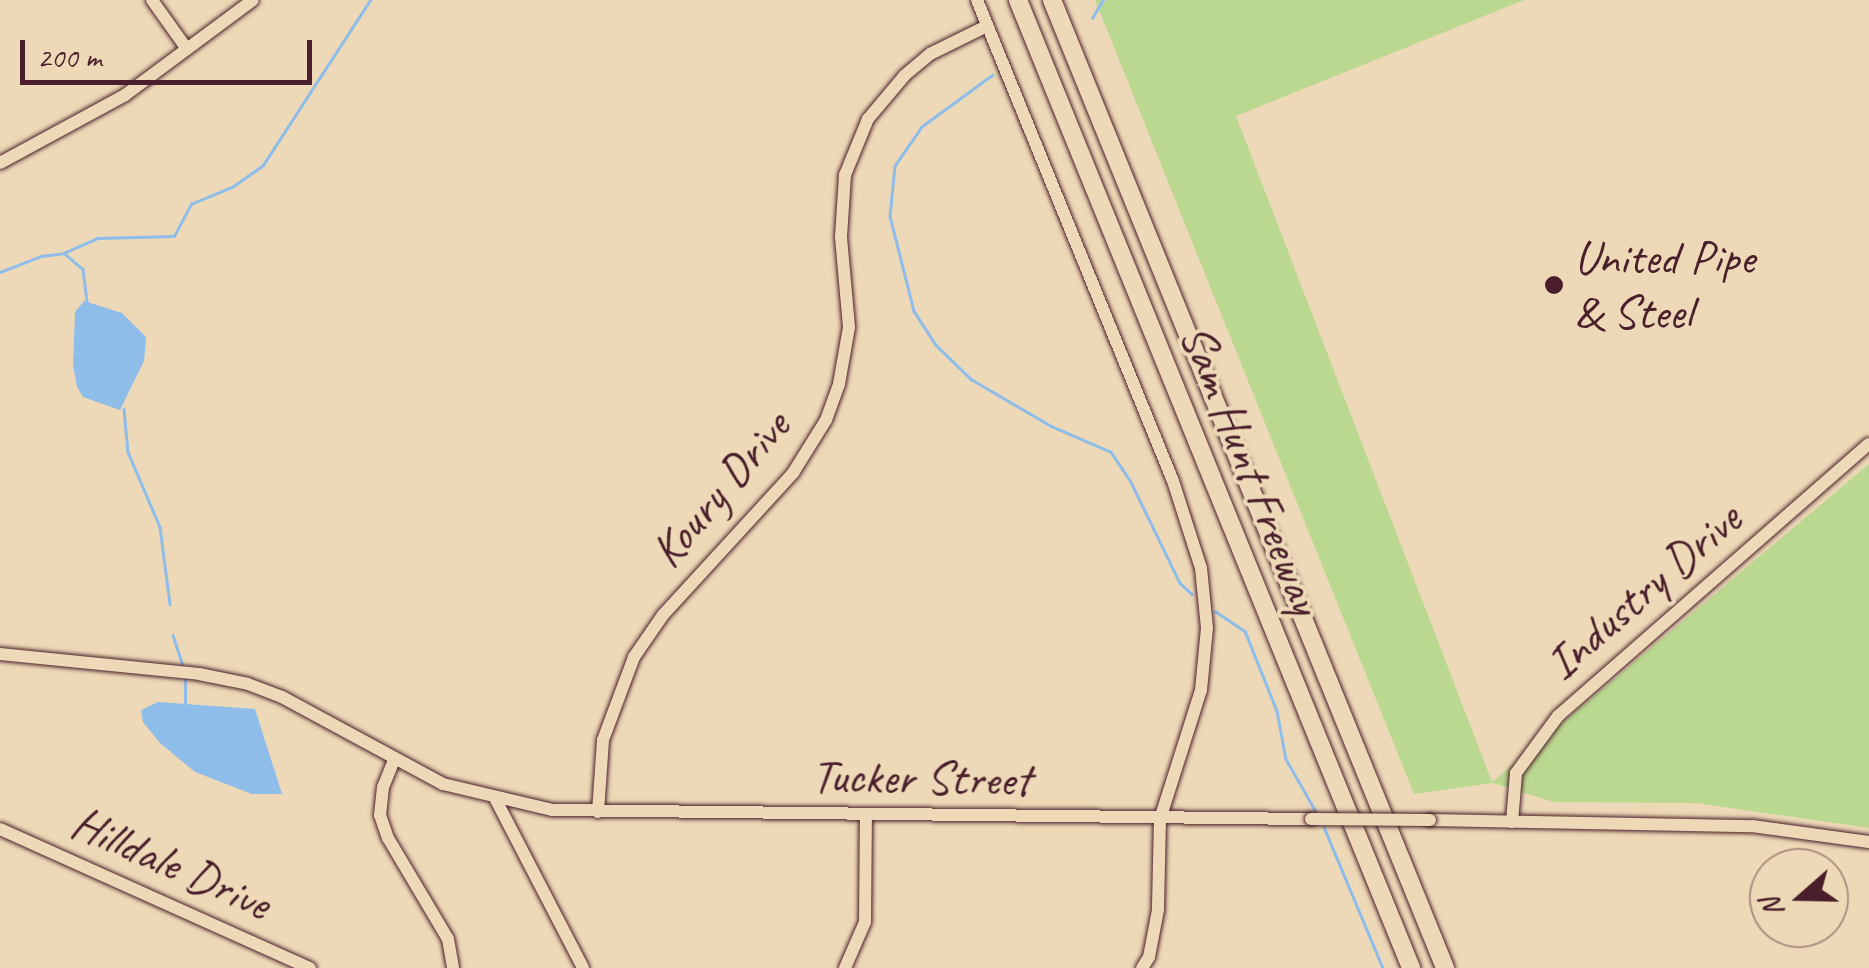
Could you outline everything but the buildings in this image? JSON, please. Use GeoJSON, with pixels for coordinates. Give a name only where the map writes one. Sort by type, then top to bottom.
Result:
{"type":"FeatureCollection","features":[{"type":"Feature","properties":{"kind":"highway","name":"Sam Hunt Freeway"},"geometry":{"type":"LineString","coordinates":[[1018,0],[1411,968]]}},
{"type":"Feature","properties":{"kind":"highway","name":"Sam Hunt Freeway"},"geometry":{"type":"LineString","coordinates":[[1052,0],[1445,968]]}},
{"type":"Feature","properties":{"kind":"street"},"geometry":{"type":"LineString","coordinates":[[152,0],[187,49]]}},
{"type":"Feature","properties":{"kind":"street"},"geometry":{"type":"LineString","coordinates":[[0,163],[125,95],[254,0]]}},
{"type":"Feature","properties":{"kind":"street"},"geometry":{"type":"LineString","coordinates":[[977,0],[1173,481],[1201,568],[1206,628],[1201,690],[1160,819],[1158,910],[1149,957],[1142,968]]}},
{"type":"Feature","properties":{"kind":"street","name":"Koury Drive"},"geometry":{"type":"LineString","coordinates":[[598,812],[603,740],[634,657],[662,615],[793,473],[826,420],[840,384],[850,326],[841,237],[845,175],[868,119],[930,54],[987,26]]}},
{"type":"Feature","properties":{"kind":"street","name":"Industry Drive"},"geometry":{"type":"LineString","coordinates":[[1512,822],[1516,774],[1558,716],[1869,444]]}},
{"type":"Feature","properties":{"kind":"street","name":"Tucker Street"},"geometry":{"type":"LineString","coordinates":[[0,654],[199,674],[248,684],[292,702],[442,784],[496,800],[598,812],[1752,826],[1869,842]]}},
{"type":"Feature","properties":{"kind":"street"},"geometry":{"type":"LineString","coordinates":[[394,760],[380,801],[380,815],[388,838],[448,939],[453,968]]}},
{"type":"Feature","properties":{"kind":"street"},"geometry":{"type":"LineString","coordinates":[[496,800],[582,968]]}},
{"type":"Feature","properties":{"kind":"street"},"geometry":{"type":"LineString","coordinates":[[845,968],[865,922],[866,815]]}},
{"type":"Feature","properties":{"kind":"street","name":"Hilldale Drive"},"geometry":{"type":"LineString","coordinates":[[0,829],[310,968]]}},
{"type":"Feature","properties":{"kind":"green space"},"geometry":{"type":"Polygon","coordinates":[[[1095,0],[1524,0],[1236,116],[1492,782],[1869,464],[1869,828],[1696,803],[1554,802],[1493,783],[1414,794],[1095,0]]]}},
{"type":"Feature","properties":{"kind":"water"},"geometry":{"type":"Polygon","coordinates":[[[84,301],[122,313],[146,337],[144,361],[120,410],[83,397],[77,387],[73,365],[75,312],[84,301]]]}},
{"type":"Feature","properties":{"kind":"water"},"geometry":{"type":"Polygon","coordinates":[[[158,702],[255,709],[282,794],[252,794],[195,772],[160,743],[143,722],[141,710],[158,702]]]}},
{"type":"Feature","properties":{"kind":"waterway"},"geometry":{"type":"LineString","coordinates":[[0,272],[41,256],[64,253],[97,238],[174,236],[191,204],[232,187],[263,165],[370,0]]}},
{"type":"Feature","properties":{"kind":"waterway"},"geometry":{"type":"LineString","coordinates":[[1092,18],[1103,0]]}},
{"type":"Feature","properties":{"kind":"waterway"},"geometry":{"type":"LineString","coordinates":[[993,75],[922,127],[895,166],[890,216],[914,311],[936,345],[971,379],[1051,426],[1111,452],[1130,480],[1180,583],[1192,594]]}},
{"type":"Feature","properties":{"kind":"waterway"},"geometry":{"type":"LineString","coordinates":[[65,254],[83,269],[87,302]]}},
{"type":"Feature","properties":{"kind":"waterway"},"geometry":{"type":"LineString","coordinates":[[124,409],[128,452],[160,527],[170,604]]}},
{"type":"Feature","properties":{"kind":"waterway"},"geometry":{"type":"LineString","coordinates":[[1215,611],[1245,631],[1277,711],[1286,759],[1318,815]]}},
{"type":"Feature","properties":{"kind":"waterway"},"geometry":{"type":"LineString","coordinates":[[173,635],[183,666]]}},
{"type":"Feature","properties":{"kind":"waterway"},"geometry":{"type":"LineString","coordinates":[[185,679],[185,704]]}},
{"type":"Feature","properties":{"kind":"waterway"},"geometry":{"type":"LineString","coordinates":[[1324,827],[1383,968]]}},
{"type":"Feature","properties":{"kind":"place","name":"United Pipe & Steel"},"geometry":{"type":"Point","coordinates":[1554,285]}}]}
